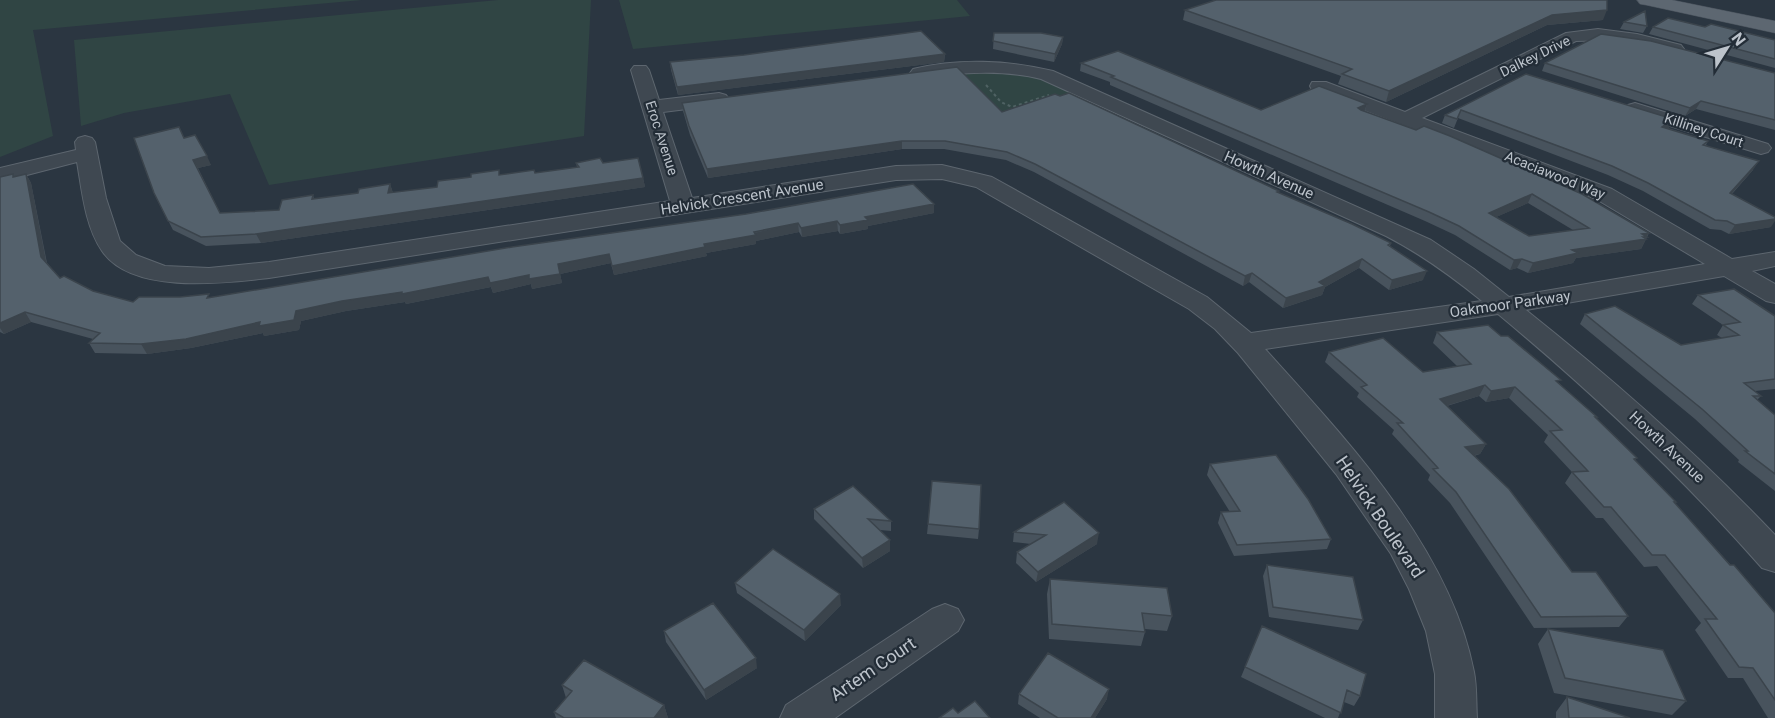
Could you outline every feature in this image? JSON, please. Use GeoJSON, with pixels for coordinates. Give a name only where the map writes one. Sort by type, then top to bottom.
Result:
{"type":"FeatureCollection","features":[{"type":"Feature","properties":{"kind":"main road"},"geometry":{"type":"LineString","coordinates":[[1646,0],[1697,4],[1775,17]]}},
{"type":"Feature","properties":{"kind":"main road"},"geometry":{"type":"LineString","coordinates":[[1697,4],[1775,27]]}},
{"type":"Feature","properties":{"kind":"street","name":"Dalkey Drive"},"geometry":{"type":"LineString","coordinates":[[1407,118],[1572,37],[1590,34],[1640,39],[1696,55]]}},
{"type":"Feature","properties":{"kind":"street","name":"Howth Avenue"},"geometry":{"type":"LineString","coordinates":[[894,76],[984,66],[1025,70],[1047,75],[1394,231],[1448,261],[1588,374],[1719,497],[1775,558]]}},
{"type":"Feature","properties":{"kind":"street"},"geometry":{"type":"LineString","coordinates":[[1510,69],[1533,76]]}},
{"type":"Feature","properties":{"kind":"street","name":"Eroc Avenue"},"geometry":{"type":"LineString","coordinates":[[640,70],[683,206]]}},
{"type":"Feature","properties":{"kind":"street","name":"Acaciawood Way"},"geometry":{"type":"LineString","coordinates":[[1319,86],[1604,194],[1775,295]]}},
{"type":"Feature","properties":{"kind":"street"},"geometry":{"type":"LineString","coordinates":[[652,107],[743,96]]}},
{"type":"Feature","properties":{"kind":"street","name":"Killiney Court"},"geometry":{"type":"LineString","coordinates":[[1613,101],[1761,148]]}},
{"type":"Feature","properties":{"kind":"street","name":"Helvick Crescent Avenue"},"geometry":{"type":"LineString","coordinates":[[0,175],[85,148],[106,236],[112,248],[126,260],[143,267],[196,276],[269,270],[896,173],[942,172],[966,176],[1001,189],[1198,303],[1223,320],[1244,343]]}},
{"type":"Feature","properties":{"kind":"street","name":"Oakmoor Parkway"},"geometry":{"type":"LineString","coordinates":[[1244,343],[1503,306],[1775,259]]}},
{"type":"Feature","properties":{"kind":"street","name":"Helvick Boulevard"},"geometry":{"type":"LineString","coordinates":[[1244,343],[1343,459],[1406,550],[1433,598],[1450,647],[1458,696],[1456,718]]}},
{"type":"Feature","properties":{"kind":"street","name":"Artem Court"},"geometry":{"type":"LineString","coordinates":[[801,718],[945,620]]}},
{"type":"Feature","properties":{"kind":"path"},"geometry":{"type":"LineString","coordinates":[[979,79],[1001,102],[1012,107],[1051,94]]}},
{"type":"Feature","properties":{"kind":"green space"},"geometry":{"type":"Polygon","coordinates":[[[0,0],[362,0],[33,30],[53,136],[0,157],[0,0]]]}},
{"type":"Feature","properties":{"kind":"green space"},"geometry":{"type":"Polygon","coordinates":[[[498,0],[591,0],[584,136],[269,185],[230,94],[124,113],[81,126],[74,40],[498,0]]]}},
{"type":"Feature","properties":{"kind":"green space"},"geometry":{"type":"Polygon","coordinates":[[[619,0],[957,0],[970,16],[633,49],[619,0]]]}},
{"type":"Feature","properties":{"kind":"green space"},"geometry":{"type":"Polygon","coordinates":[[[998,67],[1080,90],[1010,117],[987,109],[963,73],[998,67]]]}},
{"type":"Feature","properties":{"kind":"building"},"geometry":{"type":"Polygon","coordinates":[[[1216,0],[1607,0],[1607,10],[1552,15],[1389,91],[1342,74],[1352,69],[1185,10],[1216,0]]]}},
{"type":"Feature","properties":{"kind":"building"},"geometry":{"type":"Polygon","coordinates":[[[1645,11],[1647,26],[1624,22],[1645,11]]]}},
{"type":"Feature","properties":{"kind":"building"},"geometry":{"type":"Polygon","coordinates":[[[1668,18],[1705,27],[1711,24],[1775,40],[1775,59],[1653,27],[1668,18]]]}},
{"type":"Feature","properties":{"kind":"building"},"geometry":{"type":"Polygon","coordinates":[[[921,31],[945,54],[677,87],[670,62],[744,55],[921,31]]]}},
{"type":"Feature","properties":{"kind":"building"},"geometry":{"type":"Polygon","coordinates":[[[994,33],[1041,33],[1063,37],[1055,54],[993,41],[994,33]]]}},
{"type":"Feature","properties":{"kind":"building"},"geometry":{"type":"Polygon","coordinates":[[[1601,34],[1651,41],[1775,73],[1775,120],[1701,101],[1690,108],[1545,63],[1601,34]]]}},
{"type":"Feature","properties":{"kind":"building"},"geometry":{"type":"Polygon","coordinates":[[[1118,51],[1261,110],[1319,86],[1367,104],[1358,108],[1361,110],[1416,130],[1424,126],[1582,194],[1649,233],[1642,234],[1647,237],[1643,237],[1646,239],[1572,250],[1578,253],[1533,263],[1522,259],[1514,260],[1459,226],[1429,212],[1081,63],[1118,51]],[[1532,194],[1489,213],[1529,236],[1589,228],[1532,194]]]}},
{"type":"Feature","properties":{"kind":"building"},"geometry":{"type":"Polygon","coordinates":[[[957,67],[1002,112],[1055,94],[1060,96],[1069,93],[1279,191],[1277,192],[1391,243],[1388,245],[1427,271],[1392,280],[1362,259],[1319,282],[1325,286],[1286,298],[1252,273],[1245,276],[1035,164],[1007,152],[945,141],[902,141],[707,169],[682,103],[957,67]]]}},
{"type":"Feature","properties":{"kind":"building"},"geometry":{"type":"Polygon","coordinates":[[[1526,74],[1673,119],[1662,127],[1708,141],[1703,145],[1759,161],[1730,193],[1775,219],[1735,225],[1727,221],[1715,220],[1612,166],[1461,110],[1457,119],[1445,115],[1526,74]]]}},
{"type":"Feature","properties":{"kind":"building"},"geometry":{"type":"Polygon","coordinates":[[[179,127],[184,138],[195,135],[207,156],[193,160],[220,213],[279,210],[282,200],[313,195],[312,199],[358,193],[359,189],[390,184],[388,193],[437,187],[438,181],[471,177],[471,174],[499,170],[499,175],[579,167],[576,163],[600,158],[603,163],[638,158],[643,178],[256,234],[201,237],[168,221],[154,193],[134,138],[179,127]]]}},
{"type":"Feature","properties":{"kind":"building"},"geometry":{"type":"Polygon","coordinates":[[[13,174],[13,177],[26,174],[41,257],[60,278],[64,276],[93,291],[133,302],[139,297],[209,294],[207,298],[512,247],[746,214],[913,184],[934,204],[865,217],[868,220],[840,225],[837,221],[801,228],[798,223],[754,232],[756,235],[704,244],[705,247],[612,266],[609,254],[558,264],[560,274],[529,279],[529,275],[490,283],[488,277],[402,294],[402,292],[342,301],[296,311],[294,320],[259,326],[260,322],[186,339],[141,344],[89,343],[100,333],[25,312],[0,323],[0,177],[13,174]]]}},
{"type":"Feature","properties":{"kind":"building"},"geometry":{"type":"Polygon","coordinates":[[[1734,289],[1775,316],[1775,379],[1744,383],[1761,396],[1753,396],[1775,415],[1775,474],[1745,451],[1748,451],[1702,409],[1585,314],[1615,306],[1681,345],[1739,335],[1723,325],[1740,322],[1698,295],[1734,289]]]}},
{"type":"Feature","properties":{"kind":"building"},"geometry":{"type":"Polygon","coordinates":[[[1488,325],[1501,336],[1508,336],[1561,380],[1556,381],[1597,417],[1595,417],[1637,458],[1634,459],[1676,502],[1674,502],[1730,565],[1734,565],[1775,613],[1775,700],[1753,668],[1739,667],[1705,619],[1717,619],[1665,555],[1652,555],[1611,507],[1604,507],[1572,472],[1588,471],[1550,431],[1562,430],[1515,387],[1491,391],[1485,385],[1440,399],[1486,444],[1465,447],[1509,489],[1572,572],[1596,572],[1628,616],[1541,617],[1456,492],[1433,469],[1438,468],[1397,423],[1403,423],[1361,387],[1367,385],[1329,352],[1383,338],[1423,372],[1471,364],[1437,332],[1488,325]]]}},
{"type":"Feature","properties":{"kind":"building"},"geometry":{"type":"Polygon","coordinates":[[[1276,455],[1308,499],[1331,539],[1237,545],[1221,512],[1240,511],[1210,464],[1276,455]]]}},
{"type":"Feature","properties":{"kind":"building"},"geometry":{"type":"Polygon","coordinates":[[[932,481],[981,485],[979,529],[928,524],[932,481]]]}},
{"type":"Feature","properties":{"kind":"building"},"geometry":{"type":"Polygon","coordinates":[[[853,486],[891,521],[868,519],[890,540],[862,558],[814,509],[853,486]]]}},
{"type":"Feature","properties":{"kind":"building"},"geometry":{"type":"Polygon","coordinates":[[[1064,502],[1099,533],[1038,572],[1017,552],[1046,535],[1014,532],[1064,502]]]}},
{"type":"Feature","properties":{"kind":"building"},"geometry":{"type":"Polygon","coordinates":[[[773,549],[840,594],[804,630],[735,583],[773,549]]]}},
{"type":"Feature","properties":{"kind":"building"},"geometry":{"type":"Polygon","coordinates":[[[1267,565],[1353,577],[1363,620],[1273,607],[1267,565]]]}},
{"type":"Feature","properties":{"kind":"building"},"geometry":{"type":"Polygon","coordinates":[[[1050,579],[1167,588],[1172,616],[1142,613],[1145,632],[1052,624],[1050,579]]]}},
{"type":"Feature","properties":{"kind":"building"},"geometry":{"type":"Polygon","coordinates":[[[713,603],[756,658],[704,690],[664,631],[713,603]]]}},
{"type":"Feature","properties":{"kind":"building"},"geometry":{"type":"Polygon","coordinates":[[[1262,626],[1366,674],[1360,696],[1347,690],[1341,713],[1245,667],[1262,626]]]}},
{"type":"Feature","properties":{"kind":"building"},"geometry":{"type":"Polygon","coordinates":[[[1548,629],[1663,650],[1686,701],[1565,678],[1548,629]]]}},
{"type":"Feature","properties":{"kind":"building"},"geometry":{"type":"Polygon","coordinates":[[[1048,653],[1109,689],[1091,718],[1058,718],[1019,694],[1048,653]]]}},
{"type":"Feature","properties":{"kind":"building"},"geometry":{"type":"Polygon","coordinates":[[[584,660],[664,705],[654,718],[564,718],[554,712],[572,691],[562,685],[584,660]]]}},
{"type":"Feature","properties":{"kind":"building"},"geometry":{"type":"Polygon","coordinates":[[[1567,697],[1630,718],[1569,718],[1567,697]]]}},
{"type":"Feature","properties":{"kind":"building"},"geometry":{"type":"Polygon","coordinates":[[[975,701],[990,718],[939,718],[953,708],[958,713],[975,701]]]}}]}
